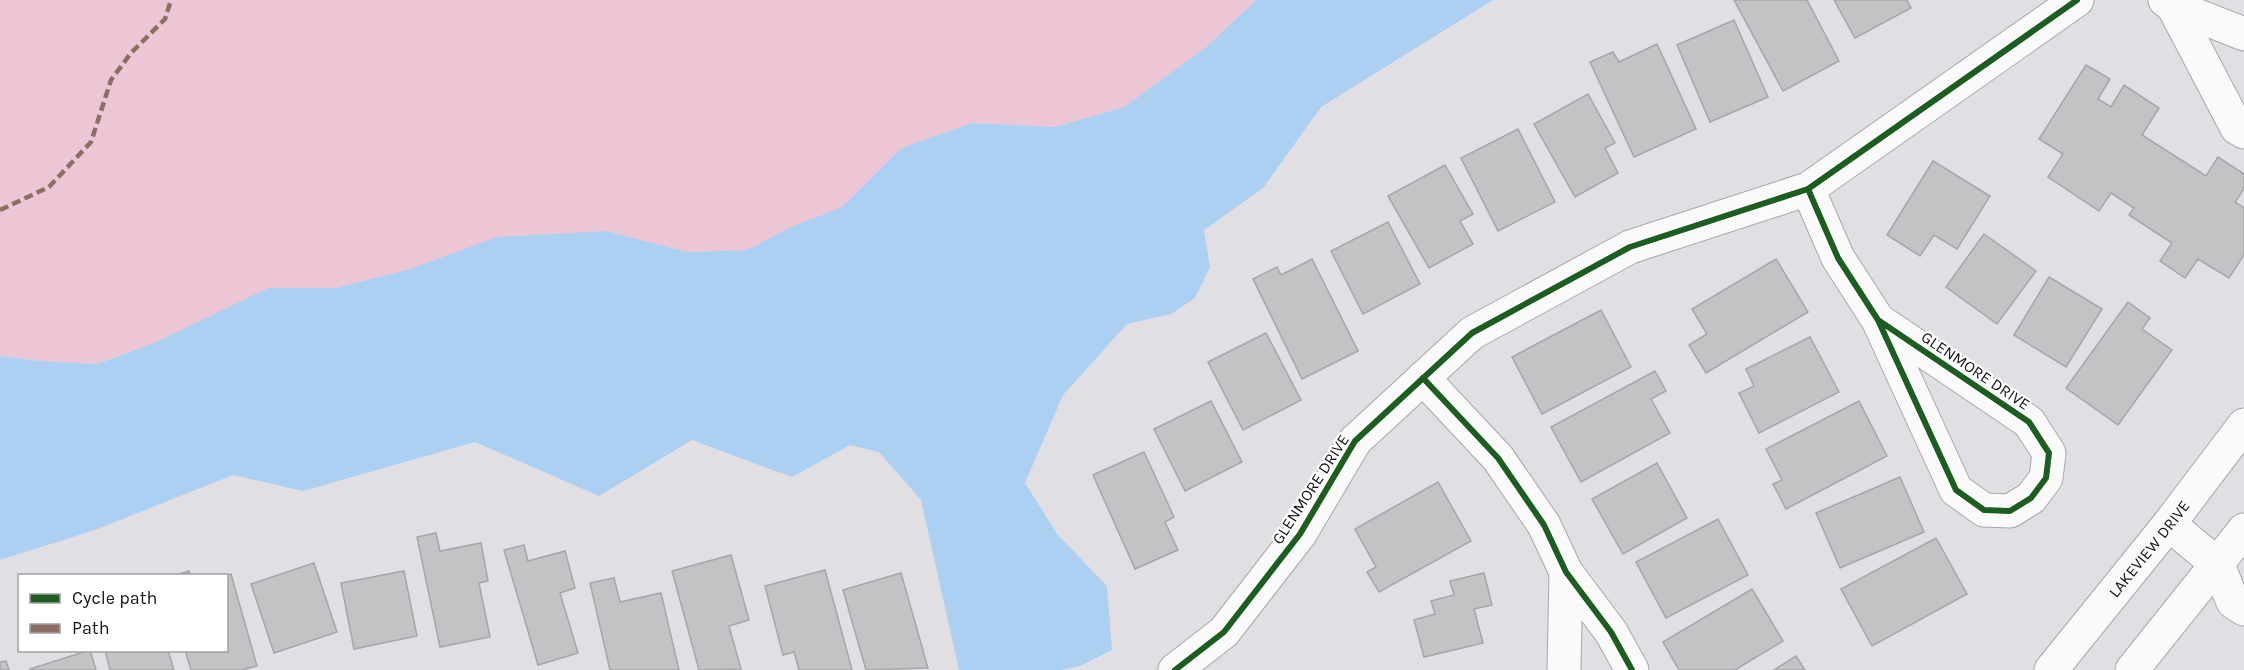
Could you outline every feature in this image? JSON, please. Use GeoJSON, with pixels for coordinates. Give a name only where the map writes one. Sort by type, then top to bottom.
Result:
{"type":"FeatureCollection","features":[{"type":"Feature","properties":{"kind":"street","name":"GLENMORE DRIVE"},"geometry":{"type":"LineString","coordinates":[[1176,670],[1224,632],[1300,534],[1355,441],[1472,333],[1630,247],[1808,189],[2077,0]]}},
{"type":"Feature","properties":{"kind":"street"},"geometry":{"type":"LineString","coordinates":[[2169,3],[2244,34]]}},
{"type":"Feature","properties":{"kind":"street"},"geometry":{"type":"LineString","coordinates":[[2169,3],[2237,128],[2244,132]]}},
{"type":"Feature","properties":{"kind":"street","name":"GLENMORE DRIVE"},"geometry":{"type":"LineString","coordinates":[[1808,189],[1838,258],[1878,320],[1956,490],[1984,510],[2010,511],[2031,498],[2046,478],[2049,453],[2029,422],[1878,320]]}},
{"type":"Feature","properties":{"kind":"street"},"geometry":{"type":"LineString","coordinates":[[1423,378],[1498,459],[1544,525],[1566,572],[1611,632],[1632,670]]}},
{"type":"Feature","properties":{"kind":"street","name":"LAKEVIEW DRIVE"},"geometry":{"type":"LineString","coordinates":[[2051,670],[2169,524],[2244,425]]}},
{"type":"Feature","properties":{"kind":"street"},"geometry":{"type":"LineString","coordinates":[[2169,524],[2231,567]]}},
{"type":"Feature","properties":{"kind":"street"},"geometry":{"type":"LineString","coordinates":[[2244,530],[2231,567],[2233,602],[2244,609]]}},
{"type":"Feature","properties":{"kind":"street"},"geometry":{"type":"LineString","coordinates":[[2132,670],[2231,567]]}},
{"type":"Feature","properties":{"kind":"street"},"geometry":{"type":"LineString","coordinates":[[1564,670],[1566,572]]}},
{"type":"Feature","properties":{"kind":"shaded area"},"geometry":{"type":"Polygon","coordinates":[[[0,0],[1256,0],[1206,47],[1124,107],[1055,127],[972,123],[901,148],[842,207],[791,227],[747,250],[687,252],[606,231],[410,269],[336,288],[268,288],[154,343],[96,364],[0,356],[0,0]]]}},
{"type":"Feature","properties":{"kind":"water"},"geometry":{"type":"Polygon","coordinates":[[[1256,0],[1493,0],[1321,107],[1263,188],[1204,230],[1210,267],[1195,298],[1171,314],[1127,324],[1063,395],[1025,483],[1057,534],[1107,586],[1112,650],[1080,666],[1060,670],[959,670],[921,500],[879,452],[850,445],[792,477],[692,440],[599,496],[475,442],[303,491],[233,475],[95,530],[0,560],[0,356],[97,364],[154,343],[268,288],[336,288],[410,269],[497,237],[606,231],[687,252],[747,250],[791,227],[842,207],[901,148],[972,123],[1055,127],[1124,107],[1206,47],[1256,0]]]}},
{"type":"Feature","properties":{"kind":"building"},"geometry":{"type":"Polygon","coordinates":[[[1734,0],[1807,0],[1839,61],[1783,91],[1734,0]]]}},
{"type":"Feature","properties":{"kind":"building"},"geometry":{"type":"Polygon","coordinates":[[[1834,0],[1907,0],[1911,8],[1855,38],[1834,0]]]}},
{"type":"Feature","properties":{"kind":"building"},"geometry":{"type":"Polygon","coordinates":[[[1734,20],[1768,97],[1710,122],[1677,45],[1734,20]]]}},
{"type":"Feature","properties":{"kind":"building"},"geometry":{"type":"Polygon","coordinates":[[[1657,44],[1696,129],[1634,157],[1590,62],[1613,52],[1619,62],[1657,44]]]}},
{"type":"Feature","properties":{"kind":"building"},"geometry":{"type":"Polygon","coordinates":[[[2086,65],[2110,79],[2098,99],[2111,107],[2124,85],[2159,108],[2142,135],[2206,176],[2218,157],[2244,174],[2244,189],[2235,202],[2244,208],[2244,255],[2229,278],[2198,259],[2185,278],[2160,261],[2172,243],[2129,215],[2134,208],[2111,193],[2099,211],[2048,177],[2063,154],[2039,139],[2086,65]]]}},
{"type":"Feature","properties":{"kind":"building"},"geometry":{"type":"Polygon","coordinates":[[[1588,94],[1615,143],[1605,148],[1618,173],[1575,197],[1534,124],[1588,94]]]}},
{"type":"Feature","properties":{"kind":"building"},"geometry":{"type":"Polygon","coordinates":[[[1518,129],[1555,202],[1498,231],[1461,158],[1518,129]]]}},
{"type":"Feature","properties":{"kind":"building"},"geometry":{"type":"Polygon","coordinates":[[[1933,161],[1990,196],[1957,249],[1934,235],[1920,256],[1887,235],[1933,161]]]}},
{"type":"Feature","properties":{"kind":"building"},"geometry":{"type":"Polygon","coordinates":[[[1445,165],[1473,214],[1460,221],[1473,244],[1429,268],[1388,196],[1445,165]]]}},
{"type":"Feature","properties":{"kind":"building"},"geometry":{"type":"Polygon","coordinates":[[[1388,222],[1420,284],[1363,314],[1331,251],[1388,222]]]}},
{"type":"Feature","properties":{"kind":"building"},"geometry":{"type":"Polygon","coordinates":[[[1984,234],[2036,271],[1997,324],[1946,287],[1984,234]]]}},
{"type":"Feature","properties":{"kind":"building"},"geometry":{"type":"Polygon","coordinates":[[[1312,259],[1358,351],[1302,379],[1253,279],[1277,267],[1281,275],[1312,259]]]}},
{"type":"Feature","properties":{"kind":"building"},"geometry":{"type":"Polygon","coordinates":[[[1776,259],[1808,312],[1706,373],[1689,345],[1707,334],[1692,309],[1776,259]]]}},
{"type":"Feature","properties":{"kind":"building"},"geometry":{"type":"Polygon","coordinates":[[[2049,277],[2102,309],[2066,367],[2014,335],[2049,277]]]}},
{"type":"Feature","properties":{"kind":"building"},"geometry":{"type":"Polygon","coordinates":[[[2128,302],[2150,318],[2142,329],[2172,350],[2118,425],[2066,388],[2128,302]]]}},
{"type":"Feature","properties":{"kind":"building"},"geometry":{"type":"Polygon","coordinates":[[[1601,310],[1631,367],[1542,414],[1512,357],[1601,310]]]}},
{"type":"Feature","properties":{"kind":"building"},"geometry":{"type":"Polygon","coordinates":[[[1266,333],[1301,400],[1243,430],[1208,362],[1266,333]]]}},
{"type":"Feature","properties":{"kind":"building"},"geometry":{"type":"Polygon","coordinates":[[[1810,337],[1839,392],[1759,433],[1739,393],[1754,386],[1746,369],[1810,337]]]}},
{"type":"Feature","properties":{"kind":"building"},"geometry":{"type":"Polygon","coordinates":[[[1655,371],[1666,391],[1651,399],[1670,433],[1581,482],[1551,427],[1655,371]]]}},
{"type":"Feature","properties":{"kind":"building"},"geometry":{"type":"Polygon","coordinates":[[[1211,401],[1242,462],[1185,491],[1154,429],[1211,401]]]}},
{"type":"Feature","properties":{"kind":"building"},"geometry":{"type":"Polygon","coordinates":[[[1859,401],[1887,456],[1786,509],[1773,484],[1782,480],[1766,449],[1859,401]]]}},
{"type":"Feature","properties":{"kind":"building"},"geometry":{"type":"Polygon","coordinates":[[[1144,452],[1174,517],[1165,522],[1178,550],[1135,569],[1093,475],[1144,452]]]}},
{"type":"Feature","properties":{"kind":"building"},"geometry":{"type":"Polygon","coordinates":[[[1657,463],[1687,518],[1623,554],[1592,499],[1657,463]]]}},
{"type":"Feature","properties":{"kind":"building"},"geometry":{"type":"Polygon","coordinates":[[[1900,477],[1924,532],[1840,568],[1816,513],[1900,477]]]}},
{"type":"Feature","properties":{"kind":"building"},"geometry":{"type":"Polygon","coordinates":[[[1438,482],[1471,541],[1379,592],[1367,572],[1376,567],[1355,529],[1438,482]]]}},
{"type":"Feature","properties":{"kind":"building"},"geometry":{"type":"Polygon","coordinates":[[[1718,519],[1748,575],[1666,618],[1636,562],[1718,519]]]}},
{"type":"Feature","properties":{"kind":"building"},"geometry":{"type":"Polygon","coordinates":[[[436,533],[440,551],[481,543],[488,581],[479,583],[490,637],[440,647],[417,537],[436,533]]]}},
{"type":"Feature","properties":{"kind":"building"},"geometry":{"type":"Polygon","coordinates":[[[1936,538],[1967,594],[1872,646],[1841,589],[1936,538]]]}},
{"type":"Feature","properties":{"kind":"building"},"geometry":{"type":"Polygon","coordinates":[[[524,545],[528,561],[565,551],[575,588],[560,593],[578,653],[538,665],[504,550],[524,545]]]}},
{"type":"Feature","properties":{"kind":"building"},"geometry":{"type":"Polygon","coordinates":[[[731,555],[749,620],[729,626],[741,669],[699,670],[672,571],[731,555]]]}},
{"type":"Feature","properties":{"kind":"building"},"geometry":{"type":"Polygon","coordinates":[[[314,563],[337,632],[274,653],[251,584],[314,563]]]}},
{"type":"Feature","properties":{"kind":"building"},"geometry":{"type":"Polygon","coordinates":[[[825,570],[852,670],[799,670],[794,652],[783,655],[765,586],[825,570]]]}},
{"type":"Feature","properties":{"kind":"building"},"geometry":{"type":"Polygon","coordinates":[[[404,571],[417,636],[354,649],[341,583],[404,571]]]}},
{"type":"Feature","properties":{"kind":"building"},"geometry":{"type":"Polygon","coordinates":[[[901,573],[928,668],[866,670],[843,590],[901,573]]]}},
{"type":"Feature","properties":{"kind":"building"},"geometry":{"type":"Polygon","coordinates":[[[1484,573],[1492,605],[1474,609],[1483,643],[1424,657],[1414,620],[1435,614],[1431,601],[1454,595],[1450,581],[1484,573]]]}},
{"type":"Feature","properties":{"kind":"building"},"geometry":{"type":"Polygon","coordinates":[[[231,574],[257,666],[241,670],[191,670],[186,652],[228,652],[228,575],[231,574]]]}},
{"type":"Feature","properties":{"kind":"building"},"geometry":{"type":"Polygon","coordinates":[[[614,578],[620,602],[661,593],[679,670],[610,670],[590,583],[614,578]]]}},
{"type":"Feature","properties":{"kind":"building"},"geometry":{"type":"Polygon","coordinates":[[[1752,589],[1783,641],[1735,670],[1679,670],[1663,642],[1752,589]]]}},
{"type":"Feature","properties":{"kind":"building"},"geometry":{"type":"Polygon","coordinates":[[[84,652],[91,652],[96,670],[30,670],[84,652]]]}},
{"type":"Feature","properties":{"kind":"building"},"geometry":{"type":"Polygon","coordinates":[[[106,652],[169,652],[174,670],[110,670],[106,652]]]}},
{"type":"Feature","properties":{"kind":"building"},"geometry":{"type":"Polygon","coordinates":[[[1796,656],[1805,670],[1774,670],[1796,656]]]}},
{"type":"Feature","properties":{"kind":"building"},"geometry":{"type":"Polygon","coordinates":[[[6,661],[9,670],[0,670],[0,662],[6,661]]]}},
{"type":"Feature","properties":{"kind":"marked path"},"geometry":{"type":"LineString","coordinates":[[0,210],[49,187],[91,142],[111,80],[131,53],[165,19],[171,0]]}},
{"type":"Feature","properties":{"kind":"cycle path"},"geometry":{"type":"LineString","coordinates":[[1175,670],[1224,632],[1300,534],[1355,441],[1472,333],[1630,247],[1808,189],[2077,0]]}},
{"type":"Feature","properties":{"kind":"cycle path"},"geometry":{"type":"LineString","coordinates":[[1808,189],[1838,258],[1878,320],[2029,422],[2049,453],[2046,478],[2031,498],[2010,511],[1984,510],[1956,490],[1878,320]]}},
{"type":"Feature","properties":{"kind":"cycle path"},"geometry":{"type":"LineString","coordinates":[[1423,378],[1498,458],[1544,525],[1566,572],[1611,632],[1632,670]]}}]}
